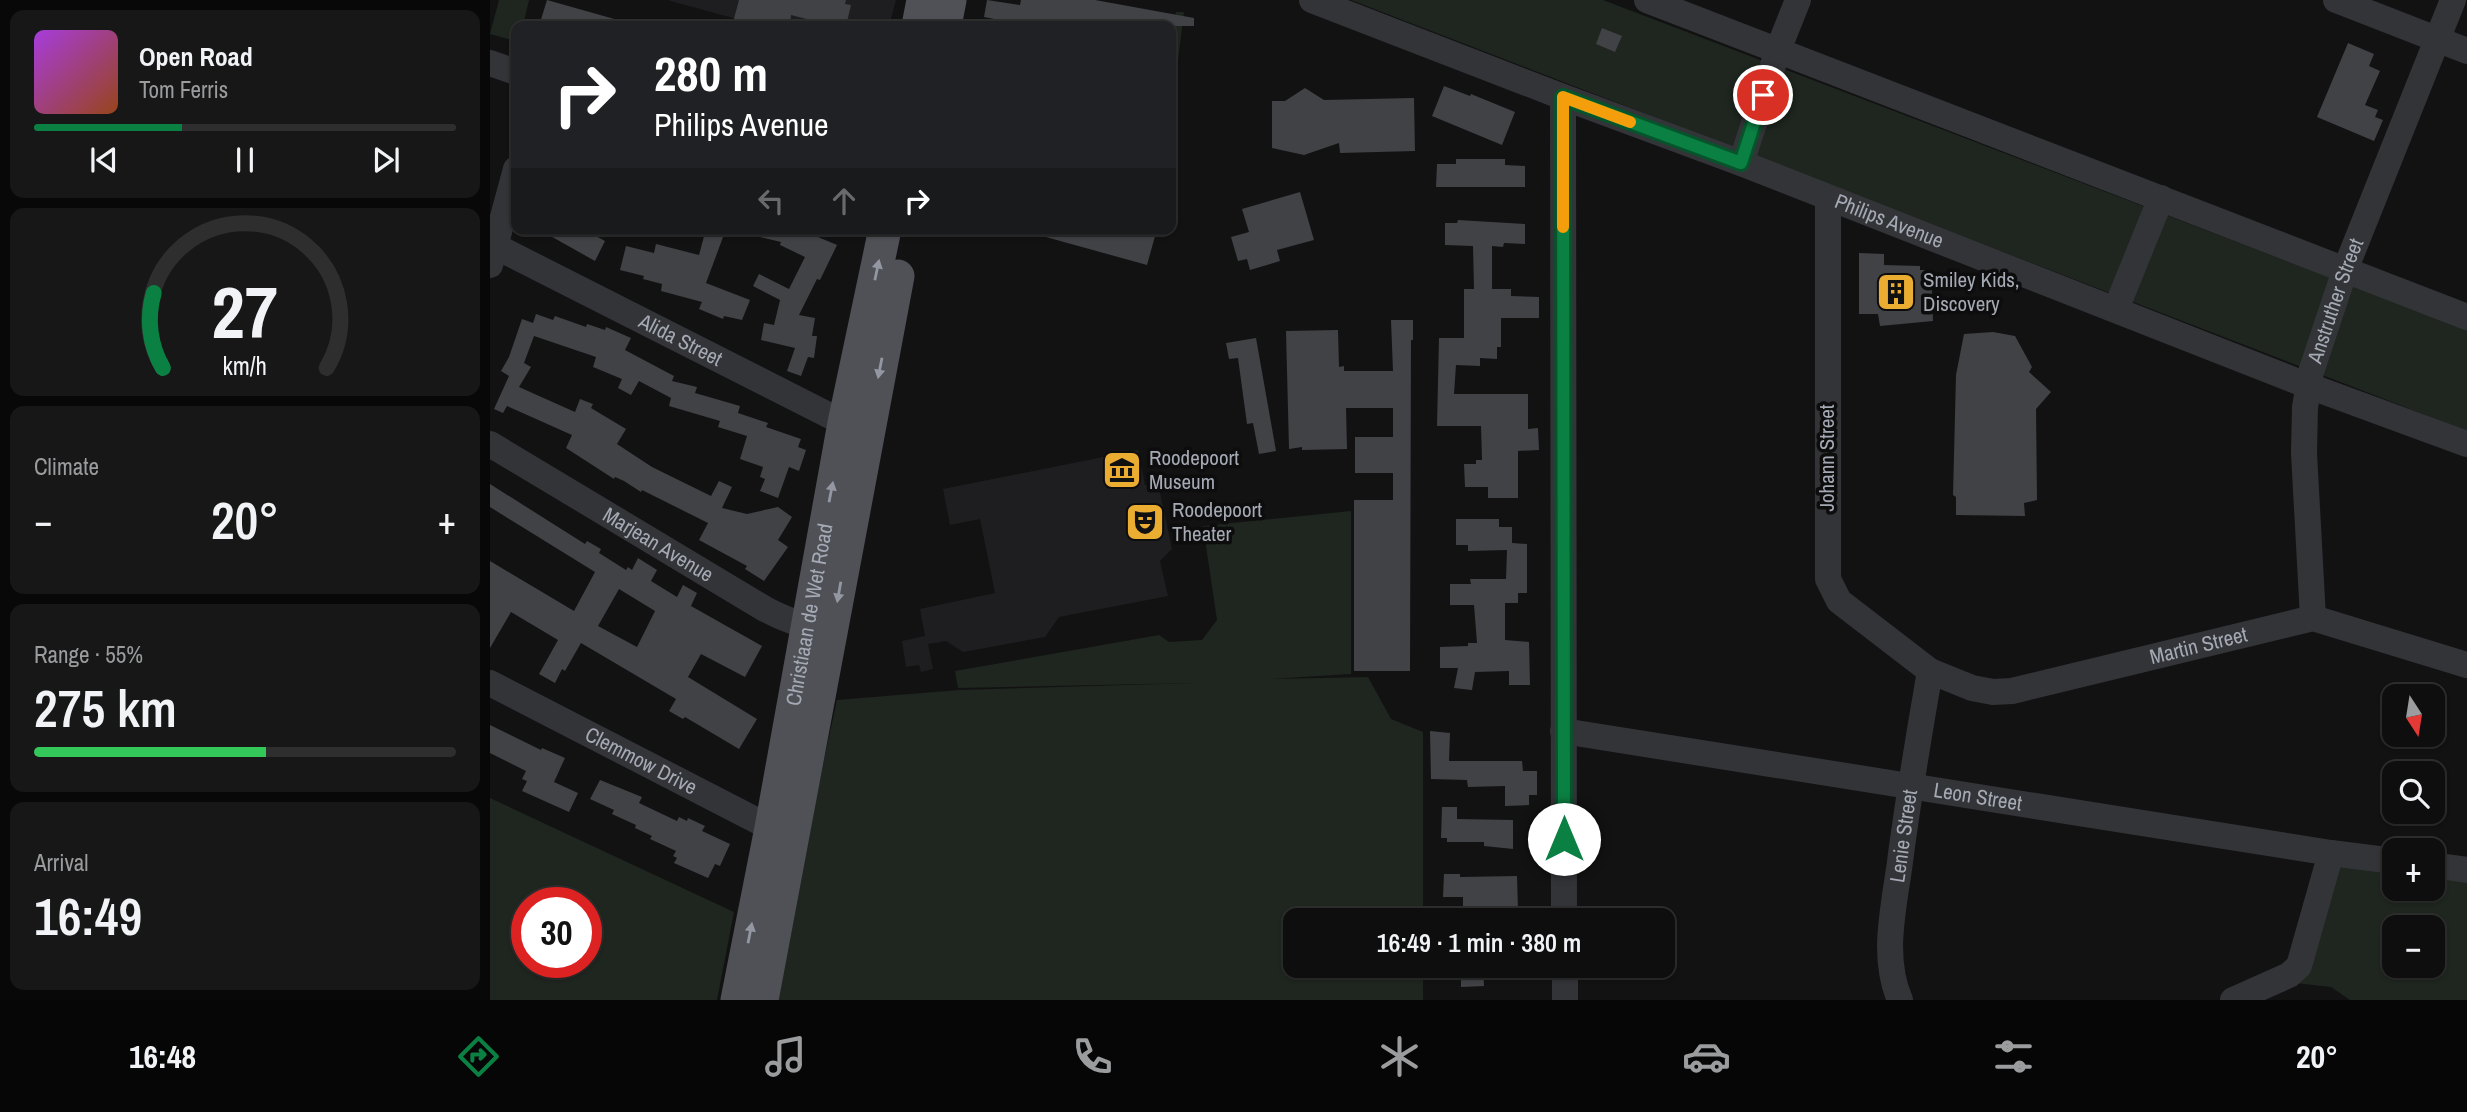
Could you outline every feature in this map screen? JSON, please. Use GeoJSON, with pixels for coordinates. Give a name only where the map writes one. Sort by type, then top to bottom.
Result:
{"type":"FeatureCollection","features":[{"type":"Feature","properties":{"kind":"main road"},"geometry":{"type":"LineString","coordinates":[[919,21],[923,0]]}},
{"type":"Feature","properties":{"kind":"main road"},"geometry":{"type":"LineString","coordinates":[[946,21],[950,0]]}},
{"type":"Feature","properties":{"kind":"main road","name":"Christiaan de Wet Road"},"geometry":{"type":"LineString","coordinates":[[762,1000],[782,833],[857,425],[884,235]]}},
{"type":"Feature","properties":{"kind":"main road","name":"Christiaan de Wet Road"},"geometry":{"type":"LineString","coordinates":[[857,425],[905,235]]}},
{"type":"Feature","properties":{"kind":"main road","name":"Christiaan de Wet Road"},"geometry":{"type":"LineString","coordinates":[[737,1000],[782,833]]}},
{"type":"Feature","properties":{"kind":"street","name":"Philips Avenue"},"geometry":{"type":"LineString","coordinates":[[1312,0],[1741,163],[2309,386],[2467,444]]}},
{"type":"Feature","properties":{"kind":"street"},"geometry":{"type":"LineString","coordinates":[[1647,0],[2467,317]]}},
{"type":"Feature","properties":{"kind":"street"},"geometry":{"type":"LineString","coordinates":[[1741,163],[1778,50],[1798,0]]}},
{"type":"Feature","properties":{"kind":"street"},"geometry":{"type":"LineString","coordinates":[[2336,0],[2467,51]]}},
{"type":"Feature","properties":{"kind":"street","name":"Anstruther Street"},"geometry":{"type":"LineString","coordinates":[[2313,618],[2304,472],[2305,407],[2309,386],[2319,344],[2345,270],[2454,0]]}},
{"type":"Feature","properties":{"kind":"street"},"geometry":{"type":"LineString","coordinates":[[490,63],[511,70]]}},
{"type":"Feature","properties":{"kind":"street"},"geometry":{"type":"LineString","coordinates":[[1563,97],[1564,908]]}},
{"type":"Feature","properties":{"kind":"street"},"geometry":{"type":"LineString","coordinates":[[493,256],[511,188]]}},
{"type":"Feature","properties":{"kind":"street","name":"Johann Street"},"geometry":{"type":"LineString","coordinates":[[1828,198],[1828,579],[1839,601],[1930,671]]}},
{"type":"Feature","properties":{"kind":"street"},"geometry":{"type":"LineString","coordinates":[[2116,309],[2161,198]]}},
{"type":"Feature","properties":{"kind":"street","name":"Alida Street"},"geometry":{"type":"LineString","coordinates":[[493,256],[857,425]]}},
{"type":"Feature","properties":{"kind":"street","name":"Marjean Avenue"},"geometry":{"type":"LineString","coordinates":[[490,444],[765,609],[786,620],[819,627]]}},
{"type":"Feature","properties":{"kind":"street"},"geometry":{"type":"LineString","coordinates":[[2313,618],[2467,665]]}},
{"type":"Feature","properties":{"kind":"street","name":"Martin Street"},"geometry":{"type":"LineString","coordinates":[[1930,671],[1972,688],[1993,692],[2012,691],[2313,618]]}},
{"type":"Feature","properties":{"kind":"street","name":"Lenie Street"},"geometry":{"type":"LineString","coordinates":[[1900,1000],[1890,971],[1891,935],[1909,785],[1930,671]]}},
{"type":"Feature","properties":{"kind":"street","name":"Clemmow Drive"},"geometry":{"type":"LineString","coordinates":[[490,683],[782,833]]}},
{"type":"Feature","properties":{"kind":"street","name":"Leon Street"},"geometry":{"type":"LineString","coordinates":[[1563,732],[2382,859]]}},
{"type":"Feature","properties":{"kind":"street"},"geometry":{"type":"LineString","coordinates":[[2234,1000],[2282,978],[2299,966],[2331,853]]}},
{"type":"Feature","properties":{"kind":"street"},"geometry":{"type":"LineString","coordinates":[[2445,867],[2467,870]]}},
{"type":"Feature","properties":{"kind":"street"},"geometry":{"type":"LineString","coordinates":[[1564,978],[1565,1000]]}},
{"type":"Feature","properties":{"kind":"shaded area"},"geometry":{"type":"Polygon","coordinates":[[[499,0],[529,0],[524,21],[511,21],[511,40],[490,34],[499,0]]]}},
{"type":"Feature","properties":{"kind":"shaded area"},"geometry":{"type":"Polygon","coordinates":[[[667,0],[896,0],[890,21],[744,21],[667,0]]]}},
{"type":"Feature","properties":{"kind":"shaded area"},"geometry":{"type":"Polygon","coordinates":[[[1351,0],[1603,0],[2467,330],[2467,431],[1351,0]]]}},
{"type":"Feature","properties":{"kind":"shaded area"},"geometry":{"type":"Polygon","coordinates":[[[1176,12],[1184,12],[1176,77],[1176,21],[1176,12]]]}},
{"type":"Feature","properties":{"kind":"shaded area"},"geometry":{"type":"Polygon","coordinates":[[[1138,450],[1145,485],[1158,483],[1172,549],[1160,561],[1168,596],[1059,617],[1045,637],[963,652],[946,641],[928,644],[933,669],[921,672],[919,665],[906,667],[902,641],[925,636],[920,609],[995,593],[980,519],[950,525],[943,489],[1138,450]]]}},
{"type":"Feature","properties":{"kind":"shaded area"},"geometry":{"type":"Polygon","coordinates":[[[1351,511],[1351,674],[1271,679],[1368,677],[1391,719],[1423,732],[1423,908],[1283,908],[1283,978],[1423,978],[1423,1000],[772,1000],[837,700],[959,690],[1193,683],[958,688],[955,671],[1159,635],[1169,642],[1202,640],[1217,620],[1203,526],[1351,511]]]}},
{"type":"Feature","properties":{"kind":"shaded area"},"geometry":{"type":"Polygon","coordinates":[[[490,798],[734,912],[717,1000],[490,1000],[490,798]]]}},
{"type":"Feature","properties":{"kind":"shaded area"},"geometry":{"type":"Polygon","coordinates":[[[2332,865],[2382,870],[2382,901],[2445,901],[2445,876],[2467,879],[2467,1000],[2350,1000],[2331,987],[2295,983],[2332,865]]]}},
{"type":"Feature","properties":{"kind":"building"},"geometry":{"type":"Polygon","coordinates":[[[547,0],[621,21],[541,21],[547,0]]]}},
{"type":"Feature","properties":{"kind":"building"},"geometry":{"type":"Polygon","coordinates":[[[739,0],[846,0],[845,4],[851,5],[847,21],[814,21],[791,15],[790,21],[733,21],[739,0]]]}},
{"type":"Feature","properties":{"kind":"building"},"geometry":{"type":"Polygon","coordinates":[[[987,0],[1020,5],[1021,0],[1095,0],[1194,18],[1194,26],[1176,26],[1176,21],[1004,21],[984,17],[987,0]]]}},
{"type":"Feature","properties":{"kind":"building"},"geometry":{"type":"Polygon","coordinates":[[[1602,28],[1622,36],[1615,52],[1596,44],[1602,28]]]}},
{"type":"Feature","properties":{"kind":"building"},"geometry":{"type":"Polygon","coordinates":[[[2348,43],[2374,54],[2369,66],[2380,71],[2365,105],[2378,110],[2375,117],[2383,120],[2374,141],[2317,117],[2348,43]]]}},
{"type":"Feature","properties":{"kind":"building"},"geometry":{"type":"Polygon","coordinates":[[[1444,86],[1515,112],[1502,145],[1432,116],[1444,86]]]}},
{"type":"Feature","properties":{"kind":"building"},"geometry":{"type":"Polygon","coordinates":[[[1305,88],[1324,100],[1414,98],[1415,151],[1340,153],[1339,143],[1304,155],[1272,148],[1272,101],[1285,101],[1305,88]]]}},
{"type":"Feature","properties":{"kind":"building"},"geometry":{"type":"Polygon","coordinates":[[[1456,159],[1505,159],[1505,165],[1525,166],[1525,187],[1436,187],[1437,164],[1456,164],[1456,159]]]}},
{"type":"Feature","properties":{"kind":"building"},"geometry":{"type":"Polygon","coordinates":[[[1300,192],[1314,240],[1277,250],[1280,261],[1250,270],[1247,259],[1238,261],[1231,237],[1249,232],[1242,209],[1300,192]]]}},
{"type":"Feature","properties":{"kind":"building"},"geometry":{"type":"Polygon","coordinates":[[[1458,220],[1525,224],[1525,244],[1504,243],[1503,247],[1492,246],[1492,289],[1511,289],[1511,296],[1539,297],[1539,318],[1501,318],[1501,347],[1497,347],[1497,359],[1480,358],[1480,366],[1456,365],[1454,394],[1528,394],[1528,429],[1538,428],[1539,450],[1518,451],[1518,498],[1488,498],[1488,487],[1465,487],[1464,464],[1476,464],[1476,460],[1482,460],[1481,426],[1437,426],[1439,338],[1464,338],[1464,289],[1474,289],[1473,246],[1445,245],[1445,223],[1457,223],[1458,220]]]}},
{"type":"Feature","properties":{"kind":"building"},"geometry":{"type":"Polygon","coordinates":[[[549,235],[597,235],[605,241],[595,261],[549,235]]]}},
{"type":"Feature","properties":{"kind":"building"},"geometry":{"type":"Polygon","coordinates":[[[704,235],[724,235],[706,283],[750,300],[742,320],[724,316],[723,319],[699,309],[702,302],[661,291],[662,284],[620,270],[626,246],[654,253],[656,244],[699,255],[704,235]]]}},
{"type":"Feature","properties":{"kind":"building"},"geometry":{"type":"Polygon","coordinates":[[[751,235],[813,235],[837,245],[799,315],[815,318],[812,336],[817,336],[814,358],[808,357],[801,376],[787,371],[795,348],[761,340],[764,323],[774,325],[780,300],[753,286],[759,274],[789,289],[805,257],[780,245],[781,242],[751,235]]]}},
{"type":"Feature","properties":{"kind":"building"},"geometry":{"type":"Polygon","coordinates":[[[1039,235],[1155,235],[1147,265],[1039,235]]]}},
{"type":"Feature","properties":{"kind":"building","name":"Smiley Kids, Discovery"},"geometry":{"type":"Polygon","coordinates":[[[1859,253],[1884,254],[1884,265],[1920,266],[1920,270],[1931,270],[1933,321],[1880,326],[1878,314],[1859,314],[1859,253]]]}},
{"type":"Feature","properties":{"kind":"building"},"geometry":{"type":"Polygon","coordinates":[[[536,314],[553,320],[555,316],[586,327],[587,324],[605,330],[606,327],[631,338],[625,350],[674,376],[672,381],[697,387],[695,393],[740,406],[738,413],[768,423],[766,427],[801,439],[798,447],[806,450],[799,471],[789,467],[778,498],[760,491],[765,479],[760,477],[763,467],[740,459],[747,436],[718,427],[720,421],[669,406],[671,398],[639,381],[631,395],[618,388],[622,379],[593,367],[596,357],[534,336],[524,363],[531,367],[519,387],[575,412],[580,399],[593,404],[591,408],[626,429],[617,444],[652,467],[711,496],[719,481],[732,487],[722,508],[747,514],[778,507],[792,517],[778,540],[788,547],[764,581],[745,569],[747,566],[699,540],[708,523],[642,490],[641,492],[624,481],[615,477],[614,479],[566,448],[572,435],[507,406],[503,413],[494,409],[509,376],[501,371],[509,357],[522,319],[533,323],[536,314]]]}},
{"type":"Feature","properties":{"kind":"building"},"geometry":{"type":"Polygon","coordinates":[[[1391,320],[1413,320],[1410,671],[1354,671],[1354,500],[1393,500],[1393,473],[1355,473],[1355,437],[1393,437],[1393,408],[1346,408],[1347,449],[1289,449],[1286,331],[1338,330],[1339,367],[1344,366],[1344,371],[1393,371],[1391,320]]]}},
{"type":"Feature","properties":{"kind":"building"},"geometry":{"type":"Polygon","coordinates":[[[1993,332],[2015,336],[2032,367],[2029,372],[2051,392],[2036,409],[2037,500],[2024,503],[2025,516],[1956,515],[1956,497],[1953,495],[1956,375],[1964,334],[1993,332]]]}},
{"type":"Feature","properties":{"kind":"building"},"geometry":{"type":"Polygon","coordinates":[[[1256,338],[1276,451],[1259,454],[1253,423],[1247,424],[1238,358],[1229,359],[1226,343],[1256,338]]]}},
{"type":"Feature","properties":{"kind":"building"},"geometry":{"type":"Polygon","coordinates":[[[490,484],[585,544],[587,541],[601,549],[599,553],[626,570],[628,567],[632,570],[638,558],[657,570],[651,581],[677,597],[683,585],[697,593],[691,606],[762,646],[745,677],[701,654],[688,677],[757,719],[739,749],[685,717],[683,719],[669,711],[676,699],[581,643],[555,683],[539,674],[558,640],[511,612],[490,648],[490,561],[574,611],[595,572],[490,507],[490,484]],[[619,589],[598,626],[637,647],[655,611],[619,589]]]}},
{"type":"Feature","properties":{"kind":"building"},"geometry":{"type":"Polygon","coordinates":[[[1456,519],[1499,519],[1499,527],[1512,527],[1512,543],[1527,544],[1527,593],[1518,593],[1518,603],[1505,603],[1505,640],[1529,642],[1530,685],[1509,685],[1509,671],[1475,672],[1472,690],[1454,688],[1458,668],[1440,668],[1440,647],[1477,643],[1474,605],[1450,605],[1450,584],[1471,584],[1470,579],[1506,579],[1507,550],[1468,551],[1468,545],[1456,545],[1456,519]]]}},
{"type":"Feature","properties":{"kind":"building"},"geometry":{"type":"Polygon","coordinates":[[[490,725],[541,750],[542,748],[565,758],[554,782],[578,793],[569,812],[522,791],[527,781],[522,779],[526,771],[490,753],[490,725]]]}},
{"type":"Feature","properties":{"kind":"building"},"geometry":{"type":"Polygon","coordinates":[[[1430,731],[1450,733],[1449,761],[1522,761],[1523,771],[1537,771],[1537,795],[1529,795],[1529,805],[1505,806],[1505,786],[1468,787],[1467,780],[1431,779],[1430,731]]]}},
{"type":"Feature","properties":{"kind":"building"},"geometry":{"type":"Polygon","coordinates":[[[600,780],[642,797],[639,803],[677,821],[679,817],[687,821],[688,818],[705,826],[702,831],[730,844],[720,866],[715,864],[708,878],[674,863],[677,858],[673,856],[676,851],[650,839],[652,836],[635,828],[636,825],[612,814],[614,810],[590,799],[600,780]]]}},
{"type":"Feature","properties":{"kind":"building"},"geometry":{"type":"Polygon","coordinates":[[[1442,807],[1457,807],[1457,819],[1513,820],[1513,849],[1484,846],[1484,842],[1447,842],[1447,838],[1441,838],[1442,807]]]}},
{"type":"Feature","properties":{"kind":"building"},"geometry":{"type":"Polygon","coordinates":[[[1444,874],[1460,874],[1460,877],[1517,876],[1518,908],[1463,908],[1463,897],[1443,897],[1444,874]]]}},
{"type":"Feature","properties":{"kind":"building"},"geometry":{"type":"Polygon","coordinates":[[[1461,978],[1484,978],[1484,986],[1461,987],[1461,978]]]}},
{"type":"Feature","properties":{"kind":"slow traffic"},"geometry":{"type":"LineString","coordinates":[[1563,227],[1563,97],[1630,122]]}},
{"type":"Feature","properties":{"kind":"place","name":"Smiley Kids, Discovery"},"geometry":{"type":"Point","coordinates":[1896,292]}},
{"type":"Feature","properties":{"kind":"place","name":"Roodepoort Museum"},"geometry":{"type":"Point","coordinates":[1122,470]}},
{"type":"Feature","properties":{"kind":"place","name":"Roodepoort Theater"},"geometry":{"type":"Point","coordinates":[1145,522]}},
{"type":"Feature","properties":{"kind":"route"},"geometry":{"type":"LineString","coordinates":[[1564,839],[1563,97],[1741,163],[1763,95]]}}]}
